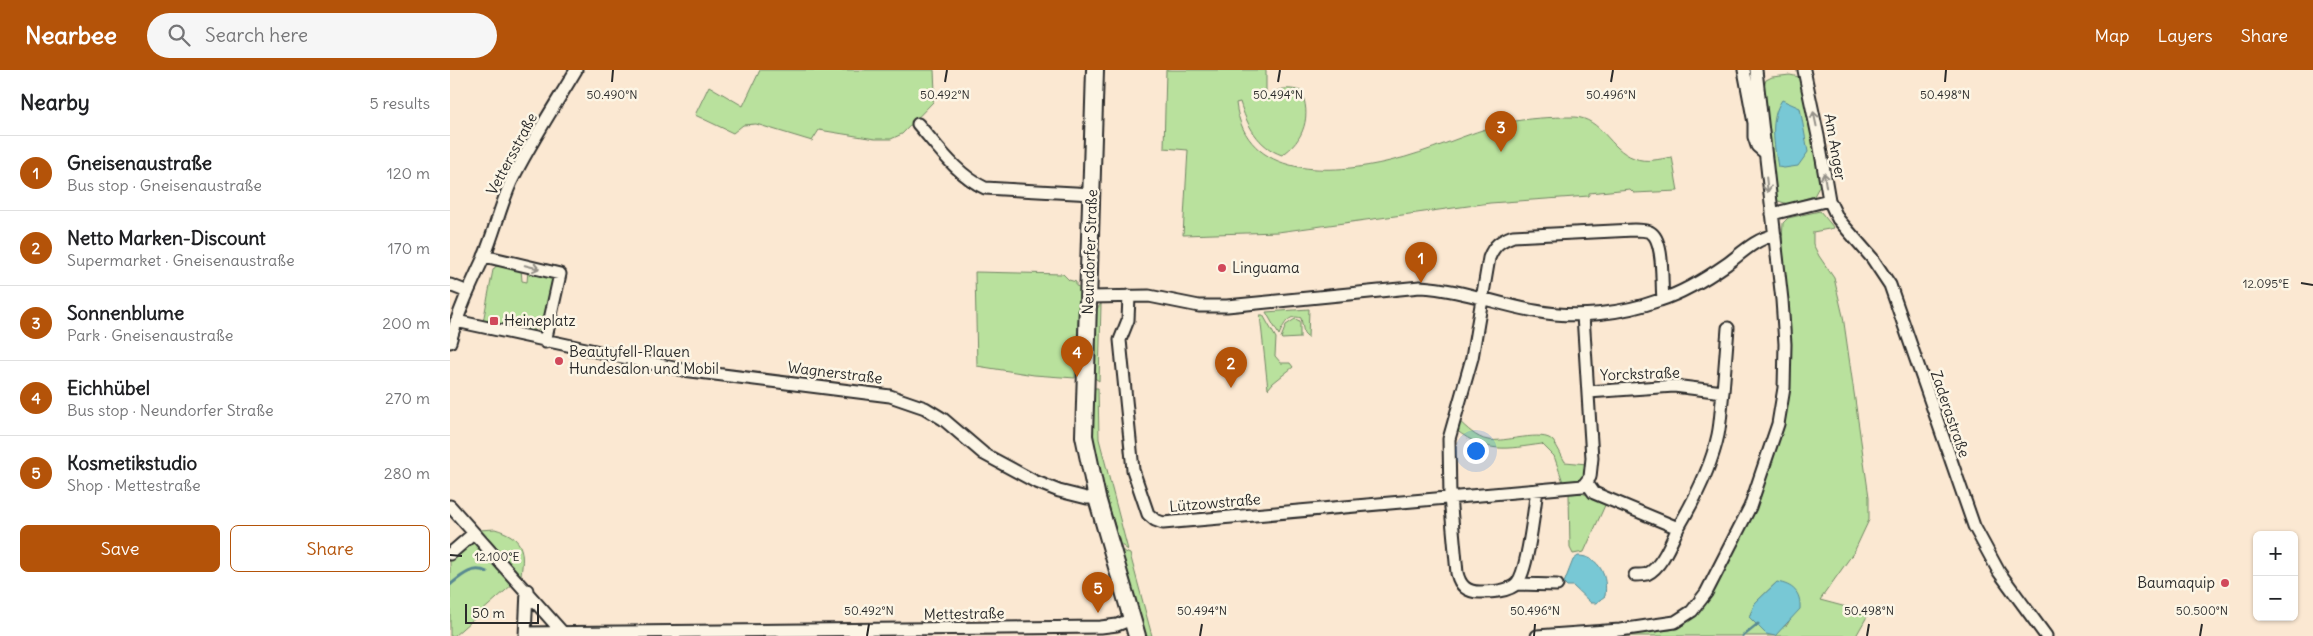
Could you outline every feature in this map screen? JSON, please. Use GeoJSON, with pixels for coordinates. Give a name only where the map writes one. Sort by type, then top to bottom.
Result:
{"type":"FeatureCollection","features":[{"type":"Feature","properties":{"kind":"street","name":"Vettersstraße"},"geometry":{"type":"LineString","coordinates":[[484,256],[499,211],[524,155],[576,70]]}},
{"type":"Feature","properties":{"kind":"street","name":"Neundorfer Straße"},"geometry":{"type":"LineString","coordinates":[[1095,70],[1093,194],[1084,436],[1097,498],[1137,636]]}},
{"type":"Feature","properties":{"kind":"street"},"geometry":{"type":"LineString","coordinates":[[1744,70],[1754,122],[1754,137],[1757,146],[1764,152]]}},
{"type":"Feature","properties":{"kind":"street"},"geometry":{"type":"LineString","coordinates":[[1537,636],[1620,630],[1675,622],[1692,611],[1706,593],[1750,507],[1778,424],[1784,388],[1785,344],[1775,234],[1756,70],[1761,70]]}},
{"type":"Feature","properties":{"kind":"street","name":"Am Anger"},"geometry":{"type":"LineString","coordinates":[[1772,214],[1828,200],[1818,136],[1804,70]]}},
{"type":"Feature","properties":{"kind":"street"},"geometry":{"type":"LineString","coordinates":[[918,124],[950,161],[973,183],[985,188],[1093,194]]}},
{"type":"Feature","properties":{"kind":"street","name":"Zaderastraße"},"geometry":{"type":"LineString","coordinates":[[1828,200],[1838,219],[1872,258],[1890,285],[1974,526],[1999,572],[2046,636]]}},
{"type":"Feature","properties":{"kind":"street"},"geometry":{"type":"LineString","coordinates":[[1537,490],[1524,566],[1516,584],[1510,588],[1497,591],[1473,592],[1459,583],[1450,497],[1449,439],[1472,358],[1489,258],[1494,247],[1500,241],[1513,236],[1634,230],[1648,232],[1655,237],[1660,247],[1663,300]]}},
{"type":"Feature","properties":{"kind":"street"},"geometry":{"type":"LineString","coordinates":[[1089,297],[1149,296],[1199,306],[1218,306],[1420,287],[1439,288],[1483,296],[1536,311],[1583,315],[1619,311],[1663,300],[1719,269],[1753,243],[1775,234]]}},
{"type":"Feature","properties":{"kind":"street"},"geometry":{"type":"LineString","coordinates":[[450,342],[456,321],[484,256],[560,274],[545,342],[456,321]]}},
{"type":"Feature","properties":{"kind":"street"},"geometry":{"type":"LineString","coordinates":[[450,285],[468,292]]}},
{"type":"Feature","properties":{"kind":"street","name":"Lützowstraße"},"geometry":{"type":"LineString","coordinates":[[1129,296],[1128,320],[1120,340],[1133,470],[1148,514],[1155,520],[1163,523],[1537,490],[1585,484]]}},
{"type":"Feature","properties":{"kind":"street","name":"Yorckstraße"},"geometry":{"type":"LineString","coordinates":[[1583,315],[1592,458],[1585,484]]}},
{"type":"Feature","properties":{"kind":"street"},"geometry":{"type":"LineString","coordinates":[[1635,575],[1646,574],[1654,568],[1665,554],[1697,494],[1711,459],[1718,434],[1728,328]]}},
{"type":"Feature","properties":{"kind":"street","name":"Wagnerstraße"},"geometry":{"type":"LineString","coordinates":[[545,342],[683,370],[890,396],[926,408],[943,419],[984,454],[1034,481],[1059,491],[1087,498],[1097,498]]}},
{"type":"Feature","properties":{"kind":"street","name":"Yorckstraße"},"geometry":{"type":"LineString","coordinates":[[1588,392],[1674,386],[1723,392]]}},
{"type":"Feature","properties":{"kind":"street"},"geometry":{"type":"LineString","coordinates":[[1585,484],[1594,493],[1678,528]]}},
{"type":"Feature","properties":{"kind":"street"},"geometry":{"type":"LineString","coordinates":[[450,506],[473,534],[527,590],[563,633]]}},
{"type":"Feature","properties":{"kind":"street"},"geometry":{"type":"LineString","coordinates":[[450,554],[473,534]]}},
{"type":"Feature","properties":{"kind":"street"},"geometry":{"type":"LineString","coordinates":[[1516,584],[1557,585]]}},
{"type":"Feature","properties":{"kind":"street"},"geometry":{"type":"LineString","coordinates":[[525,635],[527,590]]}},
{"type":"Feature","properties":{"kind":"street","name":"Mettestraße"},"geometry":{"type":"LineString","coordinates":[[525,635],[1101,627],[1117,625],[1132,619]]}},
{"type":"Feature","properties":{"kind":"green space"},"geometry":{"type":"Polygon","coordinates":[[[760,70],[934,70],[935,92],[933,102],[902,134],[891,139],[875,139],[819,130],[812,141],[756,124],[743,125],[733,133],[695,115],[709,86],[743,106],[760,70]]]}},
{"type":"Feature","properties":{"kind":"green space"},"geometry":{"type":"Polygon","coordinates":[[[1166,70],[1266,70],[1266,97],[1283,89],[1301,91],[1306,109],[1304,127],[1296,142],[1282,155],[1266,147],[1260,141],[1250,127],[1240,102],[1236,103],[1243,128],[1256,147],[1273,159],[1295,166],[1318,169],[1343,169],[1367,166],[1405,157],[1506,123],[1539,118],[1574,117],[1592,123],[1625,154],[1634,158],[1658,160],[1672,157],[1678,191],[1634,193],[1630,189],[1589,193],[1589,196],[1490,203],[1278,232],[1183,235],[1188,150],[1164,148],[1166,70]]]}},
{"type":"Feature","properties":{"kind":"green space"},"geometry":{"type":"Polygon","coordinates":[[[1790,75],[1799,77],[1805,84],[1821,183],[1814,196],[1788,204],[1775,200],[1763,89],[1766,80],[1772,77],[1790,75]]]}},
{"type":"Feature","properties":{"kind":"green space"},"geometry":{"type":"Polygon","coordinates":[[[1820,211],[1834,228],[1813,232],[1813,244],[1834,278],[1843,316],[1869,497],[1869,520],[1854,552],[1820,600],[1869,613],[1856,636],[1600,636],[1670,630],[1682,624],[1701,608],[1709,598],[1745,527],[1774,453],[1785,403],[1790,333],[1782,240],[1783,223],[1788,218],[1820,211]],[[1777,582],[1755,603],[1749,617],[1766,634],[1787,625],[1793,614],[1800,609],[1777,582]]]}},
{"type":"Feature","properties":{"kind":"green space"},"geometry":{"type":"Polygon","coordinates":[[[496,266],[521,269],[522,281],[527,282],[528,271],[554,278],[542,334],[536,327],[533,328],[537,335],[483,322],[493,270],[496,266]]]}},
{"type":"Feature","properties":{"kind":"green space"},"geometry":{"type":"Polygon","coordinates":[[[975,272],[1063,274],[1069,280],[1076,282],[1076,286],[1080,287],[1075,378],[1034,375],[977,366],[975,272]]]}},
{"type":"Feature","properties":{"kind":"green space"},"geometry":{"type":"Polygon","coordinates":[[[1101,304],[1099,381],[1092,376],[1095,311],[1101,304]]]}},
{"type":"Feature","properties":{"kind":"green space"},"geometry":{"type":"Polygon","coordinates":[[[1309,309],[1308,338],[1304,334],[1301,318],[1293,317],[1287,321],[1279,335],[1266,312],[1309,309]]]}},
{"type":"Feature","properties":{"kind":"green space"},"geometry":{"type":"Polygon","coordinates":[[[1260,315],[1263,315],[1276,338],[1275,356],[1281,363],[1290,363],[1293,367],[1268,389],[1260,315]]]}},
{"type":"Feature","properties":{"kind":"green space"},"geometry":{"type":"Polygon","coordinates":[[[1295,319],[1300,321],[1300,338],[1282,339],[1286,325],[1295,319]]]}},
{"type":"Feature","properties":{"kind":"green space"},"geometry":{"type":"Polygon","coordinates":[[[1091,388],[1098,388],[1099,439],[1128,550],[1120,544],[1096,459],[1091,424],[1091,388]]]}},
{"type":"Feature","properties":{"kind":"green space"},"geometry":{"type":"Polygon","coordinates":[[[1458,420],[1476,435],[1488,440],[1532,436],[1548,438],[1555,443],[1565,462],[1587,464],[1584,474],[1576,481],[1563,482],[1554,456],[1542,444],[1507,448],[1488,446],[1467,438],[1456,430],[1458,420]]]}},
{"type":"Feature","properties":{"kind":"green space"},"geometry":{"type":"Polygon","coordinates":[[[1582,493],[1606,503],[1584,552],[1573,554],[1570,548],[1569,494],[1582,493]]]}},
{"type":"Feature","properties":{"kind":"green space"},"geometry":{"type":"Polygon","coordinates":[[[495,529],[511,536],[520,545],[522,551],[521,575],[479,530],[495,529]]]}},
{"type":"Feature","properties":{"kind":"green space"},"geometry":{"type":"Polygon","coordinates":[[[473,540],[514,583],[454,636],[450,636],[450,559],[473,540]]]}},
{"type":"Feature","properties":{"kind":"green space"},"geometry":{"type":"Polygon","coordinates":[[[1121,550],[1130,554],[1152,636],[1145,636],[1121,550]]]}},
{"type":"Feature","properties":{"kind":"water"},"geometry":{"type":"Polygon","coordinates":[[[1782,100],[1800,108],[1808,152],[1798,166],[1784,168],[1778,167],[1774,132],[1775,115],[1782,100]]]}},
{"type":"Feature","properties":{"kind":"water"},"geometry":{"type":"Polygon","coordinates":[[[1578,556],[1592,560],[1604,575],[1605,596],[1596,603],[1591,603],[1573,586],[1567,586],[1564,583],[1573,560],[1578,556]]]}},
{"type":"Feature","properties":{"kind":"water"},"geometry":{"type":"Polygon","coordinates":[[[1777,582],[1792,587],[1795,590],[1799,598],[1800,609],[1775,636],[1766,634],[1749,617],[1755,603],[1777,582]]]}},
{"type":"Feature","properties":{"kind":"waterway"},"geometry":{"type":"LineString","coordinates":[[450,585],[467,572],[476,570],[487,572]]}},
{"type":"Feature","properties":{"kind":"waterway"},"geometry":{"type":"LineString","coordinates":[[1743,636],[1758,624]]}},
{"type":"Feature","properties":{"kind":"place","name":"Sonnenblume"},"geometry":{"type":"Point","coordinates":[1501,152]}},
{"type":"Feature","properties":{"kind":"place","name":"Linguama"},"geometry":{"type":"Point","coordinates":[1222,268]}},
{"type":"Feature","properties":{"kind":"place","name":"Gneisenaustraße"},"geometry":{"type":"Point","coordinates":[1421,283]}},
{"type":"Feature","properties":{"kind":"place","name":"Heineplatz"},"geometry":{"type":"Point","coordinates":[494,321]}},
{"type":"Feature","properties":{"kind":"place","name":"Beautyfell-Plauen Hundesalon und Mobil"},"geometry":{"type":"Point","coordinates":[559,361]}},
{"type":"Feature","properties":{"kind":"place","name":"Eichhübel"},"geometry":{"type":"Point","coordinates":[1077,377]}},
{"type":"Feature","properties":{"kind":"place","name":"Netto Marken-Discount"},"geometry":{"type":"Point","coordinates":[1231,388]}},
{"type":"Feature","properties":{"kind":"place","name":"Baumaquip"},"geometry":{"type":"Point","coordinates":[2225,583]}},
{"type":"Feature","properties":{"kind":"place","name":"Kosmetikstudio"},"geometry":{"type":"Point","coordinates":[1098,613]}}]}
